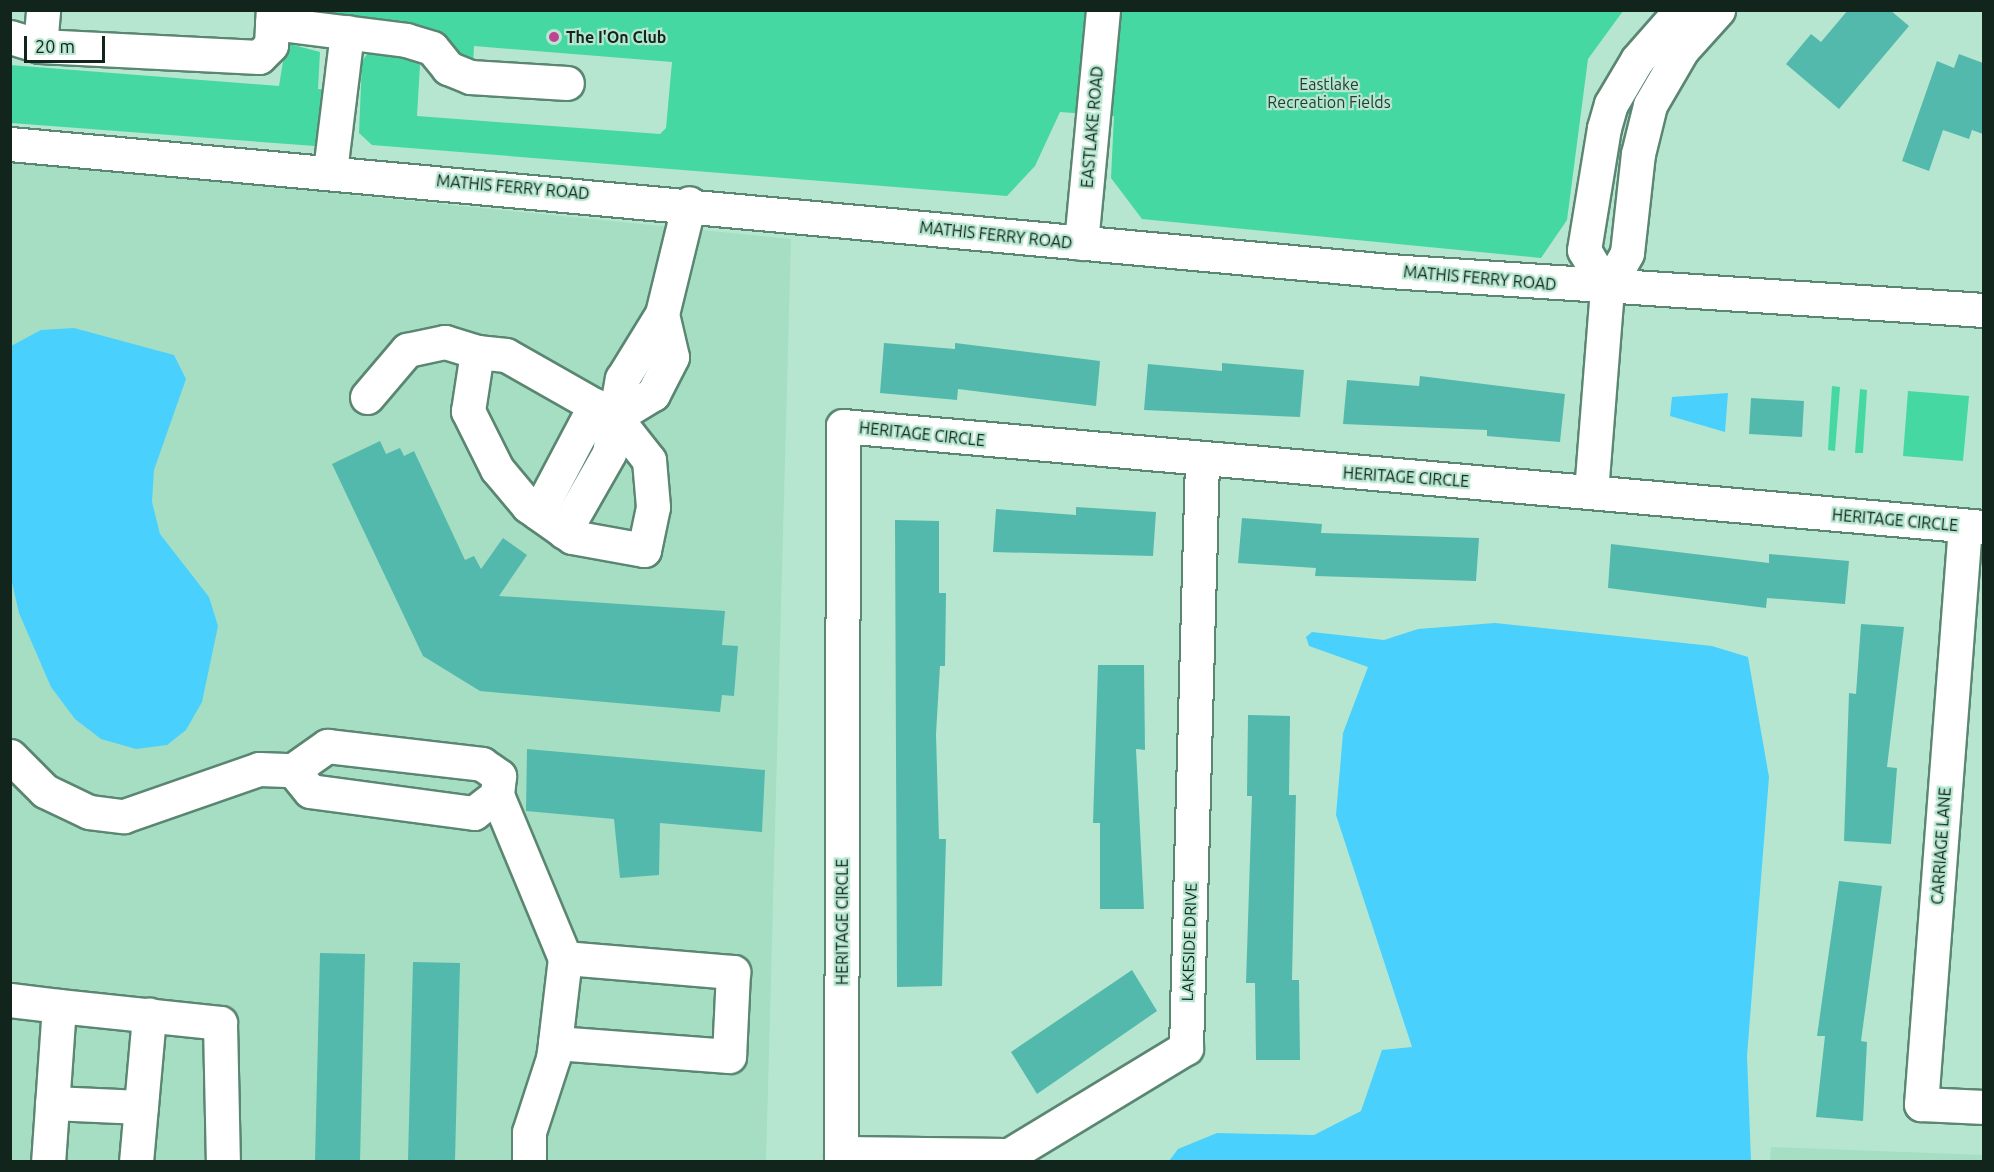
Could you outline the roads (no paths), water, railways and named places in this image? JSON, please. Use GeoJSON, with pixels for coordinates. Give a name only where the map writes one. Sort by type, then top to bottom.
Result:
{"type":"FeatureCollection","features":[{"type":"Feature","properties":{"kind":"street"},"geometry":{"type":"LineString","coordinates":[[44,10],[25,41],[259,57],[271,45],[272,17],[432,48],[448,68],[470,77],[567,83]]}},
{"type":"Feature","properties":{"kind":"street","name":"EASTLAKE ROAD"},"geometry":{"type":"LineString","coordinates":[[1081,243],[1103,10]]}},
{"type":"Feature","properties":{"kind":"street"},"geometry":{"type":"LineString","coordinates":[[1607,289],[1584,250],[1604,128],[1611,104],[1637,60],[1681,10]]}},
{"type":"Feature","properties":{"kind":"street"},"geometry":{"type":"LineString","coordinates":[[1591,492],[1607,289],[1627,253],[1638,154],[1650,105],[1682,50],[1718,10]]}},
{"type":"Feature","properties":{"kind":"street"},"geometry":{"type":"LineString","coordinates":[[330,171],[347,32]]}},
{"type":"Feature","properties":{"kind":"street","name":"MATHIS FERRY ROAD"},"geometry":{"type":"LineString","coordinates":[[10,144],[689,203],[1081,243],[1607,289],[1983,310]]}},
{"type":"Feature","properties":{"kind":"street"},"geometry":{"type":"LineString","coordinates":[[551,522],[609,453],[605,411],[662,314],[689,203]]}},
{"type":"Feature","properties":{"kind":"street"},"geometry":{"type":"LineString","coordinates":[[367,397],[407,350],[444,342],[477,352],[506,355],[605,411],[649,460],[653,507],[644,550],[551,522],[497,469],[468,411],[477,352]]}},
{"type":"Feature","properties":{"kind":"street","name":"HERITAGE CIRCLE"},"geometry":{"type":"LineString","coordinates":[[841,1157],[843,426],[1202,462],[1591,492],[1974,527]]}},
{"type":"Feature","properties":{"kind":"street","name":"LAKESIDE DRIVE"},"geometry":{"type":"LineString","coordinates":[[841,1157],[1009,1155],[1186,1048],[1202,462]]}},
{"type":"Feature","properties":{"kind":"street","name":"CARRIAGE LANE"},"geometry":{"type":"LineString","coordinates":[[1974,527],[1921,1104],[1983,1107]]}},
{"type":"Feature","properties":{"kind":"street"},"geometry":{"type":"LineString","coordinates":[[10,756],[45,791],[89,812],[124,816],[259,769],[293,770],[327,746],[482,764],[499,776],[497,795],[565,958],[555,1043],[529,1132],[529,1161]]}},
{"type":"Feature","properties":{"kind":"street"},"geometry":{"type":"LineString","coordinates":[[293,770],[310,791],[474,813],[497,795]]}},
{"type":"Feature","properties":{"kind":"street"},"geometry":{"type":"LineString","coordinates":[[555,1043],[729,1056],[733,972],[565,958]]}},
{"type":"Feature","properties":{"kind":"street"},"geometry":{"type":"LineString","coordinates":[[10,1000],[220,1023],[222,1161]]}},
{"type":"Feature","properties":{"kind":"street"},"geometry":{"type":"LineString","coordinates":[[48,1161],[59,1006]]}},
{"type":"Feature","properties":{"kind":"street"},"geometry":{"type":"LineString","coordinates":[[136,1161],[149,1015]]}},
{"type":"Feature","properties":{"kind":"street"},"geometry":{"type":"LineString","coordinates":[[52,1102],[141,1107]]}},
{"type":"Feature","properties":{"kind":"water"},"geometry":{"type":"Polygon","coordinates":[[[74,328],[174,355],[186,379],[154,470],[152,502],[160,534],[209,597],[218,626],[202,702],[186,730],[167,745],[136,749],[101,739],[75,719],[51,687],[19,613],[10,574],[11,346],[41,330],[74,328]]]}},
{"type":"Feature","properties":{"kind":"water"},"geometry":{"type":"Polygon","coordinates":[[[1728,393],[1725,432],[1670,416],[1672,397],[1728,393]]]}},
{"type":"Feature","properties":{"kind":"water"},"geometry":{"type":"Polygon","coordinates":[[[1495,623],[1712,646],[1748,657],[1769,777],[1747,1056],[1751,1161],[1169,1161],[1178,1149],[1217,1133],[1314,1135],[1361,1111],[1382,1050],[1412,1047],[1336,815],[1343,733],[1368,667],[1309,646],[1306,637],[1312,632],[1384,640],[1418,629],[1495,623]]]}},
{"type":"Feature","properties":{"kind":"place","name":"The I'On Club"},"geometry":{"type":"Point","coordinates":[554,37]}},
{"type":"Feature","properties":{"kind":"park label","name":"Eastlake Recreation Fields"},"geometry":{"type":"Point","coordinates":[1329,93]}}]}
